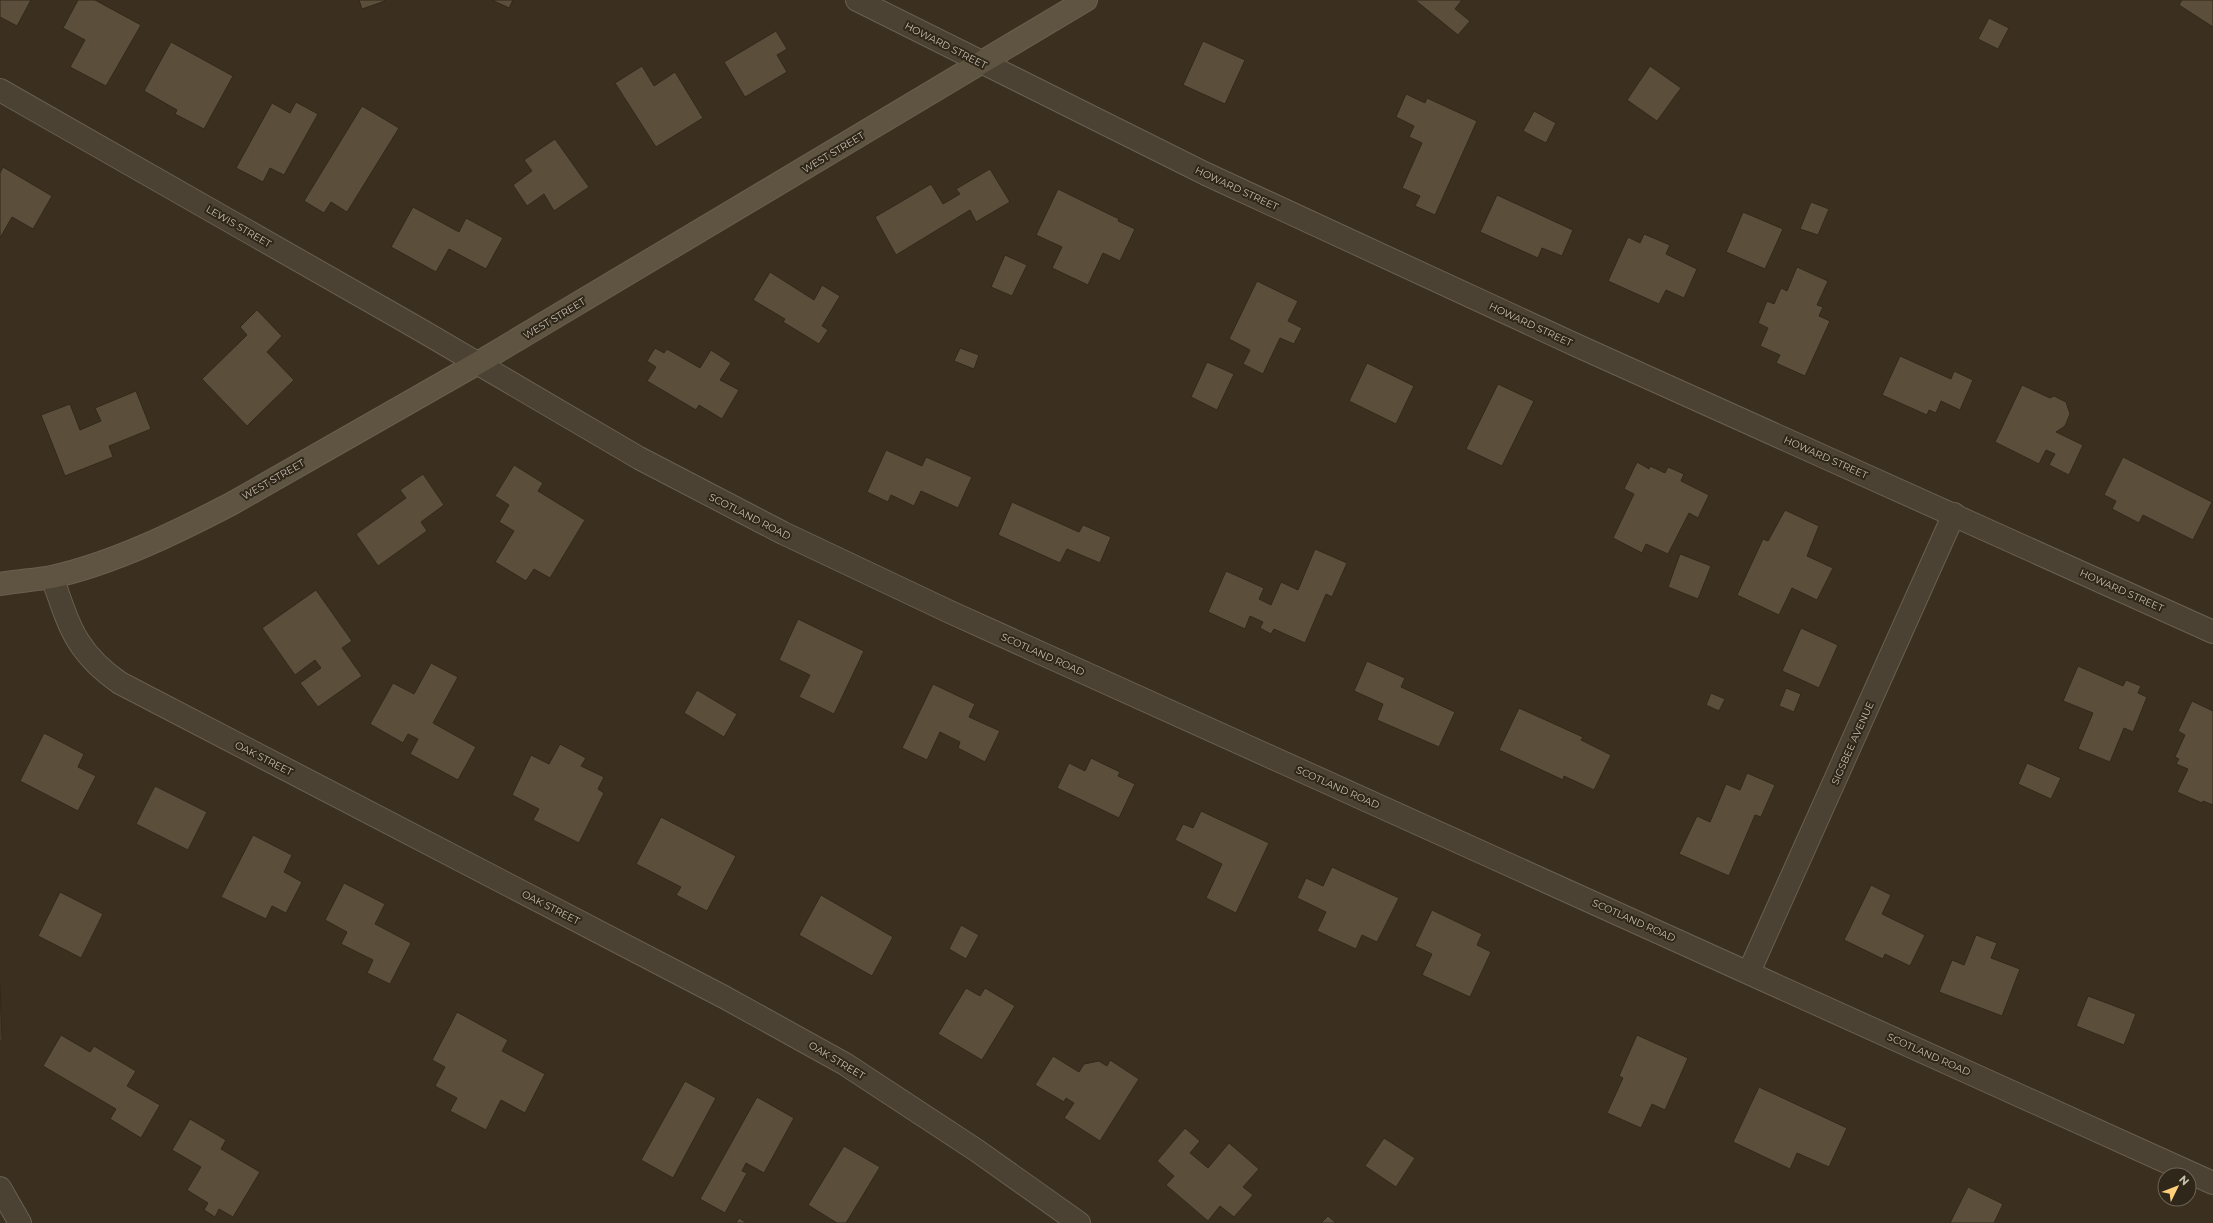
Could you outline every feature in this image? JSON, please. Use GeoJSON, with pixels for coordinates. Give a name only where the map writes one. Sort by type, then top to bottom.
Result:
{"type":"FeatureCollection","features":[{"type":"Feature","properties":{"kind":"main road","name":"WEST STREET"},"geometry":{"type":"LineString","coordinates":[[0,584],[52,576],[101,562],[199,520],[478,363],[1086,0]]}},
{"type":"Feature","properties":{"kind":"street","name":"HOWARD STREET"},"geometry":{"type":"LineString","coordinates":[[856,0],[1249,194],[1578,346],[1954,514],[2213,632]]}},
{"type":"Feature","properties":{"kind":"street","name":"LEWIS STREET"},"geometry":{"type":"LineString","coordinates":[[0,90],[478,363]]}},
{"type":"Feature","properties":{"kind":"street","name":"SCOTLAND ROAD"},"geometry":{"type":"LineString","coordinates":[[478,363],[639,458],[803,542],[965,619],[2213,1183]]}},
{"type":"Feature","properties":{"kind":"street","name":"SIGSBEE AVENUE"},"geometry":{"type":"LineString","coordinates":[[1749,972],[1954,514]]}},
{"type":"Feature","properties":{"kind":"street","name":"OAK STREET"},"geometry":{"type":"LineString","coordinates":[[52,576],[72,634],[95,663],[120,683],[724,997],[844,1064],[976,1150],[1079,1223]]}},
{"type":"Feature","properties":{"kind":"street"},"geometry":{"type":"LineString","coordinates":[[0,1188],[20,1223]]}},
{"type":"Feature","properties":{"kind":"building"},"geometry":{"type":"Polygon","coordinates":[[[0,0],[31,0],[17,26],[0,17],[0,0]]]}},
{"type":"Feature","properties":{"kind":"building"},"geometry":{"type":"Polygon","coordinates":[[[78,0],[95,0],[141,25],[106,86],[70,67],[85,40],[63,28],[78,0]]]}},
{"type":"Feature","properties":{"kind":"building"},"geometry":{"type":"Polygon","coordinates":[[[359,0],[384,0],[385,1],[362,9],[359,0]]]}},
{"type":"Feature","properties":{"kind":"building"},"geometry":{"type":"Polygon","coordinates":[[[492,0],[513,0],[509,8],[492,0]]]}},
{"type":"Feature","properties":{"kind":"building"},"geometry":{"type":"Polygon","coordinates":[[[1415,0],[1462,0],[1455,9],[1470,21],[1458,35],[1415,0]]]}},
{"type":"Feature","properties":{"kind":"building"},"geometry":{"type":"Polygon","coordinates":[[[2182,0],[2213,0],[2213,27],[2179,5],[2182,0]]]}},
{"type":"Feature","properties":{"kind":"building"},"geometry":{"type":"Polygon","coordinates":[[[1989,18],[2009,28],[1998,49],[1978,39],[1989,18]]]}},
{"type":"Feature","properties":{"kind":"building"},"geometry":{"type":"Polygon","coordinates":[[[776,31],[787,49],[777,55],[787,72],[745,97],[724,62],[776,31]]]}},
{"type":"Feature","properties":{"kind":"building"},"geometry":{"type":"Polygon","coordinates":[[[1203,41],[1245,60],[1225,104],[1183,85],[1203,41]]]}},
{"type":"Feature","properties":{"kind":"building"},"geometry":{"type":"Polygon","coordinates":[[[171,42],[233,76],[204,129],[175,114],[177,110],[144,91],[171,42]]]}},
{"type":"Feature","properties":{"kind":"building"},"geometry":{"type":"Polygon","coordinates":[[[642,66],[654,86],[675,72],[703,118],[656,147],[615,83],[642,66]]]}},
{"type":"Feature","properties":{"kind":"building"},"geometry":{"type":"Polygon","coordinates":[[[1650,66],[1681,88],[1657,121],[1627,100],[1650,66]]]}},
{"type":"Feature","properties":{"kind":"building"},"geometry":{"type":"Polygon","coordinates":[[[1406,94],[1425,103],[1427,98],[1477,121],[1435,215],[1415,206],[1420,196],[1402,188],[1422,143],[1409,137],[1414,126],[1396,117],[1406,94]]]}},
{"type":"Feature","properties":{"kind":"building"},"geometry":{"type":"Polygon","coordinates":[[[296,102],[318,114],[284,175],[270,168],[263,182],[236,168],[272,103],[290,113],[296,102]]]}},
{"type":"Feature","properties":{"kind":"building"},"geometry":{"type":"Polygon","coordinates":[[[362,106],[399,128],[347,212],[331,202],[324,213],[304,201],[362,106]]]}},
{"type":"Feature","properties":{"kind":"building"},"geometry":{"type":"Polygon","coordinates":[[[1534,111],[1556,123],[1546,143],[1523,131],[1534,111]]]}},
{"type":"Feature","properties":{"kind":"building"},"geometry":{"type":"Polygon","coordinates":[[[555,139],[589,187],[554,211],[544,194],[527,206],[513,185],[532,171],[524,160],[555,139]]]}},
{"type":"Feature","properties":{"kind":"building"},"geometry":{"type":"Polygon","coordinates":[[[3,167],[52,196],[33,229],[12,217],[0,238],[0,173],[3,167]]]}},
{"type":"Feature","properties":{"kind":"building"},"geometry":{"type":"Polygon","coordinates":[[[990,169],[1010,202],[976,222],[970,210],[896,255],[875,217],[931,184],[943,204],[960,194],[956,189],[990,169]]]}},
{"type":"Feature","properties":{"kind":"building"},"geometry":{"type":"Polygon","coordinates":[[[1058,189],[1119,219],[1118,221],[1135,229],[1120,261],[1103,253],[1088,285],[1052,268],[1062,247],[1036,235],[1058,189]]]}},
{"type":"Feature","properties":{"kind":"building"},"geometry":{"type":"Polygon","coordinates":[[[1497,195],[1573,230],[1562,256],[1542,248],[1538,258],[1480,232],[1497,195]]]}},
{"type":"Feature","properties":{"kind":"building"},"geometry":{"type":"Polygon","coordinates":[[[1811,202],[1829,209],[1818,235],[1800,229],[1811,202]]]}},
{"type":"Feature","properties":{"kind":"building"},"geometry":{"type":"Polygon","coordinates":[[[413,207],[459,232],[466,218],[503,238],[486,269],[449,249],[436,272],[391,247],[413,207]]]}},
{"type":"Feature","properties":{"kind":"building"},"geometry":{"type":"Polygon","coordinates":[[[1743,212],[1783,229],[1765,269],[1726,252],[1743,212]]]}},
{"type":"Feature","properties":{"kind":"building"},"geometry":{"type":"Polygon","coordinates":[[[1644,234],[1670,245],[1666,254],[1697,269],[1684,298],[1666,290],[1659,304],[1608,281],[1628,237],[1640,243],[1644,234]]]}},
{"type":"Feature","properties":{"kind":"building"},"geometry":{"type":"Polygon","coordinates":[[[1005,255],[1027,265],[1012,296],[991,287],[1005,255]]]}},
{"type":"Feature","properties":{"kind":"building"},"geometry":{"type":"Polygon","coordinates":[[[1797,267],[1828,281],[1817,305],[1823,307],[1819,316],[1830,321],[1805,376],[1776,363],[1780,355],[1760,346],[1768,328],[1758,323],[1767,301],[1774,304],[1781,288],[1787,291],[1797,267]]]}},
{"type":"Feature","properties":{"kind":"building"},"geometry":{"type":"Polygon","coordinates":[[[770,272],[814,300],[822,285],[840,296],[822,326],[828,330],[819,344],[783,322],[785,319],[753,300],[770,272]]]}},
{"type":"Feature","properties":{"kind":"building"},"geometry":{"type":"Polygon","coordinates":[[[1257,281],[1298,301],[1288,321],[1302,328],[1294,344],[1280,338],[1263,374],[1243,364],[1250,350],[1229,339],[1257,281]]]}},
{"type":"Feature","properties":{"kind":"building"},"geometry":{"type":"Polygon","coordinates":[[[257,310],[282,336],[267,352],[294,380],[247,426],[202,379],[247,335],[240,327],[257,310]]]}},
{"type":"Feature","properties":{"kind":"building"},"geometry":{"type":"Polygon","coordinates":[[[655,348],[664,353],[667,349],[700,368],[711,350],[731,363],[720,380],[739,390],[722,419],[699,405],[696,410],[647,381],[656,367],[647,361],[655,348]]]}},
{"type":"Feature","properties":{"kind":"building"},"geometry":{"type":"Polygon","coordinates":[[[960,348],[979,355],[974,369],[954,361],[960,348]]]}},
{"type":"Feature","properties":{"kind":"building"},"geometry":{"type":"Polygon","coordinates":[[[1900,356],[1951,379],[1954,371],[1973,380],[1960,410],[1941,401],[1936,413],[1929,410],[1927,415],[1882,395],[1900,356]]]}},
{"type":"Feature","properties":{"kind":"building"},"geometry":{"type":"Polygon","coordinates":[[[1207,362],[1234,374],[1217,410],[1191,397],[1207,362]]]}},
{"type":"Feature","properties":{"kind":"building"},"geometry":{"type":"Polygon","coordinates":[[[1367,363],[1414,386],[1396,424],[1349,401],[1367,363]]]}},
{"type":"Feature","properties":{"kind":"building"},"geometry":{"type":"Polygon","coordinates":[[[1498,384],[1534,401],[1502,466],[1466,449],[1498,384]]]}},
{"type":"Feature","properties":{"kind":"building"},"geometry":{"type":"Polygon","coordinates":[[[2022,385],[2050,398],[2054,396],[2066,402],[2070,414],[2065,426],[2056,432],[2083,445],[2069,475],[2049,465],[2055,454],[2046,450],[2039,464],[1995,442],[2022,385]]]}},
{"type":"Feature","properties":{"kind":"building"},"geometry":{"type":"Polygon","coordinates":[[[136,391],[151,429],[109,446],[113,457],[65,476],[41,415],[70,404],[80,430],[101,421],[95,408],[136,391]]]}},
{"type":"Feature","properties":{"kind":"building"},"geometry":{"type":"Polygon","coordinates":[[[886,450],[922,466],[926,457],[972,477],[958,508],[921,491],[914,506],[891,495],[888,502],[867,492],[886,450]]]}},
{"type":"Feature","properties":{"kind":"building"},"geometry":{"type":"Polygon","coordinates":[[[2123,457],[2212,502],[2193,540],[2143,515],[2139,523],[2112,509],[2116,501],[2104,495],[2123,457]]]}},
{"type":"Feature","properties":{"kind":"building"},"geometry":{"type":"Polygon","coordinates":[[[1637,462],[1649,469],[1650,466],[1665,473],[1668,467],[1684,474],[1681,481],[1709,495],[1698,518],[1689,513],[1668,554],[1646,544],[1642,553],[1613,538],[1634,494],[1624,489],[1637,462]]]}},
{"type":"Feature","properties":{"kind":"building"},"geometry":{"type":"Polygon","coordinates":[[[514,465],[543,483],[538,491],[585,520],[550,578],[534,569],[526,581],[495,562],[514,531],[499,522],[509,505],[495,496],[514,465]]]}},
{"type":"Feature","properties":{"kind":"building"},"geometry":{"type":"Polygon","coordinates":[[[423,474],[444,505],[421,522],[427,531],[378,566],[356,534],[406,498],[400,490],[423,474]]]}},
{"type":"Feature","properties":{"kind":"building"},"geometry":{"type":"Polygon","coordinates":[[[1012,502],[1079,532],[1083,525],[1111,537],[1100,563],[1067,549],[1060,563],[998,535],[1012,502]]]}},
{"type":"Feature","properties":{"kind":"building"},"geometry":{"type":"Polygon","coordinates":[[[1785,510],[1819,526],[1807,556],[1833,568],[1817,600],[1792,588],[1779,615],[1737,595],[1763,539],[1768,541],[1785,510]]]}},
{"type":"Feature","properties":{"kind":"building"},"geometry":{"type":"Polygon","coordinates":[[[1315,549],[1347,563],[1332,597],[1326,594],[1305,643],[1274,629],[1271,634],[1260,628],[1263,622],[1250,616],[1245,629],[1208,612],[1226,571],[1264,588],[1259,599],[1271,605],[1281,582],[1298,590],[1315,549]]]}},
{"type":"Feature","properties":{"kind":"building"},"geometry":{"type":"Polygon","coordinates":[[[1680,554],[1711,566],[1698,599],[1668,587],[1680,554]]]}},
{"type":"Feature","properties":{"kind":"building"},"geometry":{"type":"Polygon","coordinates":[[[316,590],[352,641],[342,648],[362,676],[318,707],[300,683],[321,668],[315,660],[295,675],[262,628],[316,590]]]}},
{"type":"Feature","properties":{"kind":"building"},"geometry":{"type":"Polygon","coordinates":[[[798,619],[864,651],[834,714],[799,697],[810,675],[779,660],[798,619]]]}},
{"type":"Feature","properties":{"kind":"building"},"geometry":{"type":"Polygon","coordinates":[[[1801,628],[1838,645],[1819,688],[1782,671],[1801,628]]]}},
{"type":"Feature","properties":{"kind":"building"},"geometry":{"type":"Polygon","coordinates":[[[1367,661],[1405,678],[1401,687],[1455,712],[1439,747],[1377,720],[1383,704],[1354,691],[1367,661]]]}},
{"type":"Feature","properties":{"kind":"building"},"geometry":{"type":"Polygon","coordinates":[[[431,663],[458,677],[433,723],[476,747],[458,780],[410,754],[418,739],[408,734],[403,743],[370,724],[393,683],[414,694],[431,663]]]}},
{"type":"Feature","properties":{"kind":"building"},"geometry":{"type":"Polygon","coordinates":[[[2078,666],[2123,686],[2126,680],[2141,686],[2138,693],[2147,697],[2133,732],[2124,728],[2110,762],[2078,749],[2093,713],[2063,701],[2078,666]]]}},
{"type":"Feature","properties":{"kind":"building"},"geometry":{"type":"Polygon","coordinates":[[[933,684],[975,704],[969,717],[1000,731],[985,762],[958,748],[960,742],[940,732],[927,760],[902,748],[933,684]]]}},
{"type":"Feature","properties":{"kind":"building"},"geometry":{"type":"Polygon","coordinates":[[[1786,688],[1801,694],[1794,712],[1779,706],[1786,688]]]}},
{"type":"Feature","properties":{"kind":"building"},"geometry":{"type":"Polygon","coordinates":[[[697,690],[737,714],[724,737],[684,713],[697,690]]]}},
{"type":"Feature","properties":{"kind":"building"},"geometry":{"type":"Polygon","coordinates":[[[1711,693],[1725,699],[1719,711],[1706,705],[1711,693]]]}},
{"type":"Feature","properties":{"kind":"building"},"geometry":{"type":"Polygon","coordinates":[[[2192,701],[2213,711],[2213,805],[2203,801],[2202,803],[2177,792],[2188,769],[2176,764],[2179,759],[2175,757],[2185,735],[2178,731],[2192,701]]]}},
{"type":"Feature","properties":{"kind":"building"},"geometry":{"type":"Polygon","coordinates":[[[1519,708],[1583,737],[1581,740],[1611,755],[1594,790],[1564,776],[1563,780],[1499,750],[1519,708]]]}},
{"type":"Feature","properties":{"kind":"building"},"geometry":{"type":"Polygon","coordinates":[[[44,733],[84,754],[78,767],[96,776],[78,811],[20,781],[44,733]]]}},
{"type":"Feature","properties":{"kind":"building"},"geometry":{"type":"Polygon","coordinates":[[[560,744],[586,758],[581,766],[604,777],[598,789],[604,793],[579,843],[533,820],[539,809],[512,795],[531,755],[549,764],[560,744]]]}},
{"type":"Feature","properties":{"kind":"building"},"geometry":{"type":"Polygon","coordinates":[[[1091,758],[1120,772],[1118,776],[1135,784],[1119,818],[1057,788],[1069,763],[1085,771],[1091,758]]]}},
{"type":"Feature","properties":{"kind":"building"},"geometry":{"type":"Polygon","coordinates":[[[2027,763],[2061,778],[2051,799],[2018,784],[2027,763]]]}},
{"type":"Feature","properties":{"kind":"building"},"geometry":{"type":"Polygon","coordinates":[[[1747,773],[1775,785],[1761,817],[1755,815],[1729,876],[1679,854],[1697,816],[1710,822],[1726,784],[1740,790],[1747,773]]]}},
{"type":"Feature","properties":{"kind":"building"},"geometry":{"type":"Polygon","coordinates":[[[155,786],[207,812],[188,850],[136,824],[155,786]]]}},
{"type":"Feature","properties":{"kind":"building"},"geometry":{"type":"Polygon","coordinates":[[[1201,811],[1269,843],[1236,913],[1206,898],[1222,864],[1175,840],[1183,824],[1193,828],[1201,811]]]}},
{"type":"Feature","properties":{"kind":"building"},"geometry":{"type":"Polygon","coordinates":[[[661,817],[736,856],[707,911],[676,895],[681,887],[636,864],[661,817]]]}},
{"type":"Feature","properties":{"kind":"building"},"geometry":{"type":"Polygon","coordinates":[[[253,835],[292,855],[284,872],[302,882],[286,913],[272,906],[266,919],[221,897],[253,835]]]}},
{"type":"Feature","properties":{"kind":"building"},"geometry":{"type":"Polygon","coordinates":[[[1332,867],[1399,898],[1377,942],[1362,935],[1356,949],[1317,931],[1326,912],[1297,898],[1306,878],[1323,886],[1332,867]]]}},
{"type":"Feature","properties":{"kind":"building"},"geometry":{"type":"Polygon","coordinates":[[[344,883],[385,904],[375,924],[411,943],[390,984],[367,973],[373,960],[341,944],[347,932],[325,920],[344,883]]]}},
{"type":"Feature","properties":{"kind":"building"},"geometry":{"type":"Polygon","coordinates":[[[1871,885],[1891,895],[1882,914],[1925,935],[1910,966],[1885,954],[1883,959],[1844,940],[1871,885]]]}},
{"type":"Feature","properties":{"kind":"building"},"geometry":{"type":"Polygon","coordinates":[[[60,892],[103,914],[81,958],[38,936],[60,892]]]}},
{"type":"Feature","properties":{"kind":"building"},"geometry":{"type":"Polygon","coordinates":[[[821,895],[893,937],[872,976],[799,935],[821,895]]]}},
{"type":"Feature","properties":{"kind":"building"},"geometry":{"type":"Polygon","coordinates":[[[1432,910],[1482,934],[1477,945],[1491,952],[1470,997],[1422,975],[1432,954],[1415,946],[1432,910]]]}},
{"type":"Feature","properties":{"kind":"building"},"geometry":{"type":"Polygon","coordinates":[[[961,925],[979,935],[966,959],[949,949],[961,925]]]}},
{"type":"Feature","properties":{"kind":"building"},"geometry":{"type":"Polygon","coordinates":[[[1976,935],[1997,943],[1991,958],[2020,969],[2002,1016],[1939,992],[1952,960],[1964,965],[1976,935]]]}},
{"type":"Feature","properties":{"kind":"building"},"geometry":{"type":"Polygon","coordinates":[[[0,985],[2,1041],[0,1041],[0,985]]]}},
{"type":"Feature","properties":{"kind":"building"},"geometry":{"type":"Polygon","coordinates":[[[966,988],[980,996],[985,988],[1015,1006],[982,1060],[938,1034],[966,988]]]}},
{"type":"Feature","properties":{"kind":"building"},"geometry":{"type":"Polygon","coordinates":[[[2088,996],[2136,1014],[2124,1045],[2076,1026],[2088,996]]]}},
{"type":"Feature","properties":{"kind":"building"},"geometry":{"type":"Polygon","coordinates":[[[457,1012],[508,1040],[502,1051],[545,1074],[525,1113],[501,1100],[486,1130],[450,1111],[457,1098],[435,1086],[445,1067],[432,1060],[457,1012]]]}},
{"type":"Feature","properties":{"kind":"building"},"geometry":{"type":"Polygon","coordinates":[[[61,1035],[90,1052],[94,1046],[136,1071],[127,1086],[160,1105],[141,1138],[110,1119],[116,1109],[43,1066],[61,1035]]]}},
{"type":"Feature","properties":{"kind":"building"},"geometry":{"type":"Polygon","coordinates":[[[1637,1035],[1688,1058],[1665,1110],[1652,1104],[1641,1128],[1607,1113],[1623,1078],[1619,1076],[1637,1035]]]}},
{"type":"Feature","properties":{"kind":"building"},"geometry":{"type":"Polygon","coordinates":[[[1053,1056],[1079,1072],[1084,1064],[1099,1061],[1107,1066],[1110,1060],[1139,1079],[1100,1141],[1064,1118],[1074,1103],[1066,1098],[1064,1102],[1035,1085],[1053,1056]]]}},
{"type":"Feature","properties":{"kind":"building"},"geometry":{"type":"Polygon","coordinates":[[[685,1081],[716,1098],[673,1178],[641,1160],[685,1081]]]}},
{"type":"Feature","properties":{"kind":"building"},"geometry":{"type":"Polygon","coordinates":[[[1759,1087],[1847,1128],[1829,1167],[1797,1153],[1790,1169],[1733,1142],[1759,1087]]]}},
{"type":"Feature","properties":{"kind":"building"},"geometry":{"type":"Polygon","coordinates":[[[757,1097],[794,1118],[764,1173],[746,1163],[742,1171],[747,1173],[725,1213],[700,1199],[757,1097]]]}},
{"type":"Feature","properties":{"kind":"building"},"geometry":{"type":"Polygon","coordinates":[[[190,1119],[226,1140],[221,1149],[260,1172],[233,1217],[219,1209],[215,1217],[204,1210],[208,1203],[187,1190],[201,1167],[172,1150],[190,1119]]]}},
{"type":"Feature","properties":{"kind":"building"},"geometry":{"type":"Polygon","coordinates":[[[1185,1128],[1200,1141],[1190,1153],[1208,1168],[1229,1143],[1259,1169],[1243,1187],[1253,1195],[1234,1217],[1220,1206],[1208,1221],[1166,1185],[1174,1176],[1157,1161],[1185,1128]]]}},
{"type":"Feature","properties":{"kind":"building"},"geometry":{"type":"Polygon","coordinates":[[[1384,1138],[1415,1158],[1396,1187],[1365,1166],[1384,1138]]]}},
{"type":"Feature","properties":{"kind":"building"},"geometry":{"type":"Polygon","coordinates":[[[844,1146],[880,1167],[846,1223],[837,1223],[808,1205],[844,1146]]]}},
{"type":"Feature","properties":{"kind":"building"},"geometry":{"type":"Polygon","coordinates":[[[1968,1187],[2003,1204],[1994,1223],[1950,1223],[1968,1187]]]}},
{"type":"Feature","properties":{"kind":"building"},"geometry":{"type":"Polygon","coordinates":[[[1328,1216],[1336,1223],[1321,1223],[1328,1216]]]}},
{"type":"Feature","properties":{"kind":"building"},"geometry":{"type":"Polygon","coordinates":[[[739,1218],[747,1223],[736,1223],[739,1218]]]}}]}
